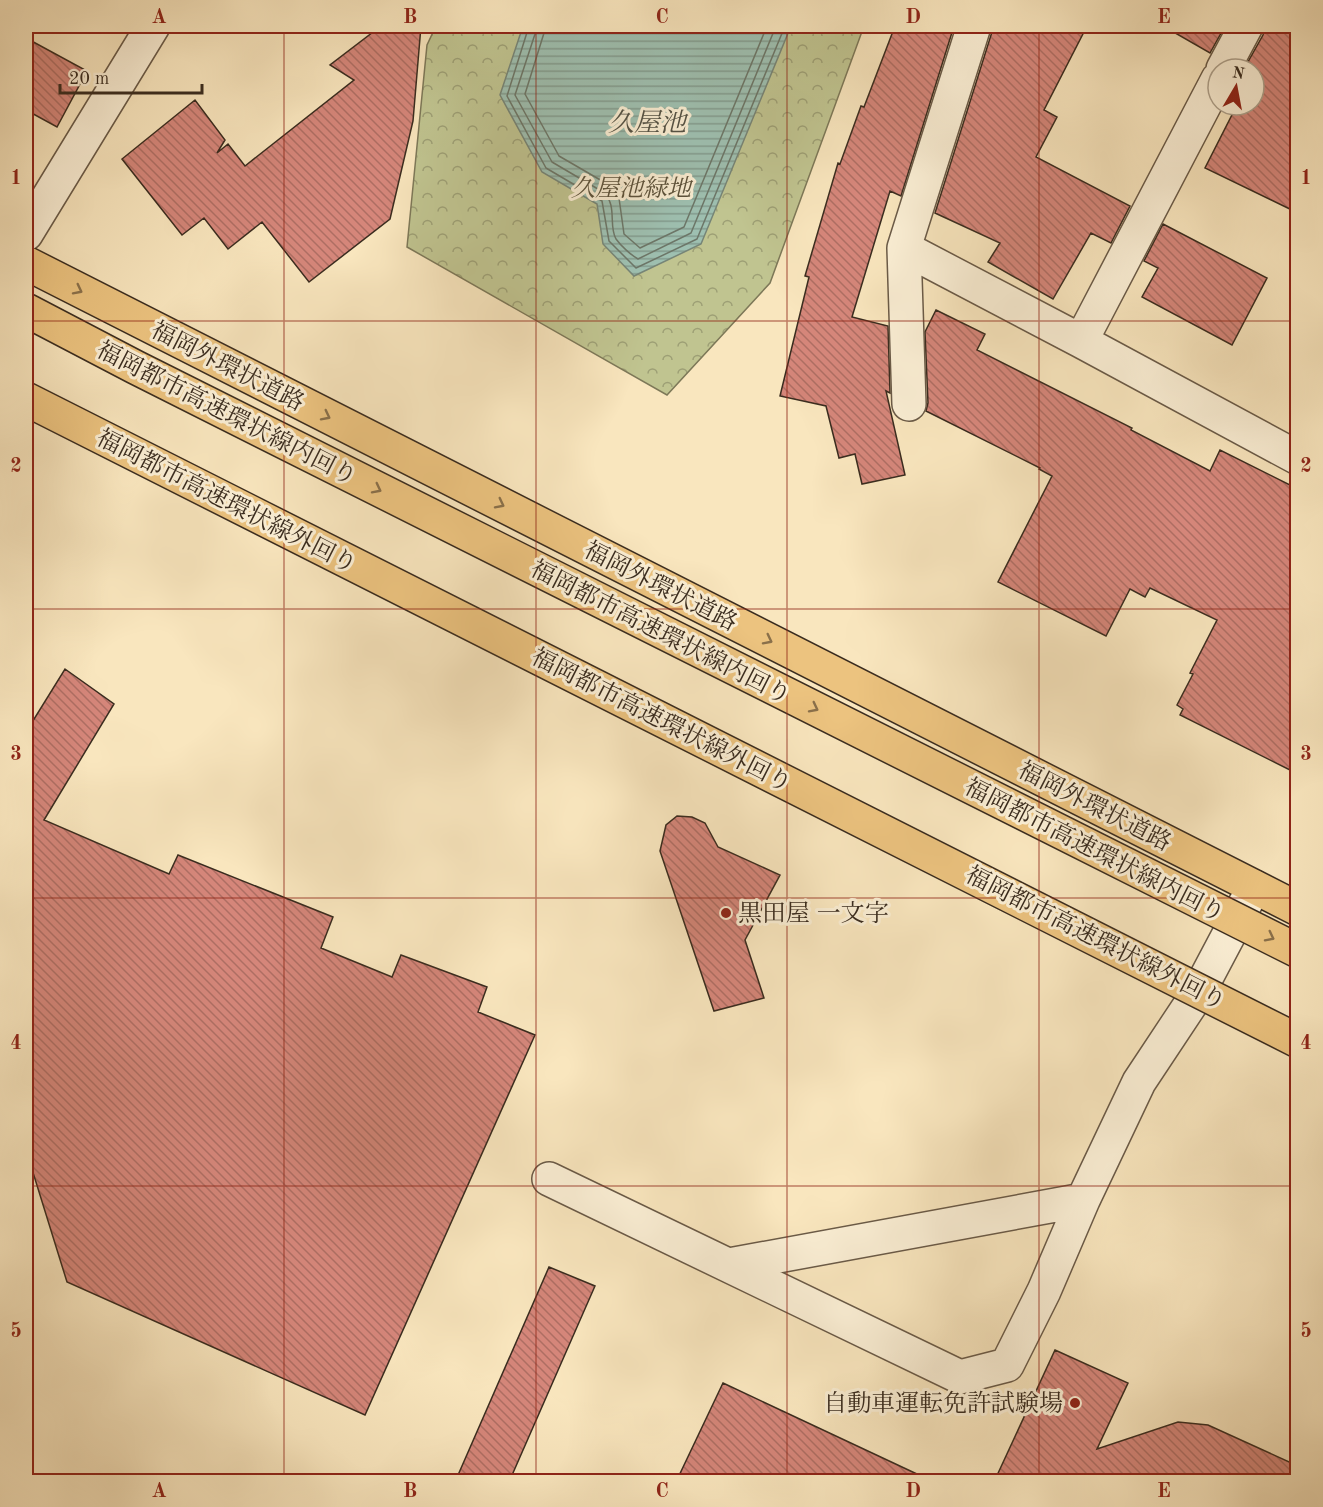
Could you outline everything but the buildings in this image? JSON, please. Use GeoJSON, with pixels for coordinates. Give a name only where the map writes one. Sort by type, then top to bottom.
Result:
{"type":"FeatureCollection","features":[{"type":"Feature","properties":{"kind":"highway","name":"福岡外環状道路"},"geometry":{"type":"LineString","coordinates":[[26,263],[1298,909]]}},
{"type":"Feature","properties":{"kind":"highway","name":"福岡都市高速環状線内回り"},"geometry":{"type":"LineString","coordinates":[[26,310],[167,384],[1298,951]]}},
{"type":"Feature","properties":{"kind":"highway"},"geometry":{"type":"LineString","coordinates":[[26,390],[1298,1045]]}},
{"type":"Feature","properties":{"kind":"highway","name":"福岡都市高速環状線外回り"},"geometry":{"type":"LineString","coordinates":[[26,399],[1298,1041]]}},
{"type":"Feature","properties":{"kind":"street"},"geometry":{"type":"LineString","coordinates":[[26,234],[153,26]]}},
{"type":"Feature","properties":{"kind":"street"},"geometry":{"type":"LineString","coordinates":[[909,404],[904,248],[974,26]]}},
{"type":"Feature","properties":{"kind":"street"},"geometry":{"type":"LineString","coordinates":[[1229,57],[1246,26]]}},
{"type":"Feature","properties":{"kind":"street"},"geometry":{"type":"LineString","coordinates":[[1081,341],[1206,102]]}},
{"type":"Feature","properties":{"kind":"street"},"geometry":{"type":"LineString","coordinates":[[904,248],[1298,458]]}},
{"type":"Feature","properties":{"kind":"street"},"geometry":{"type":"LineString","coordinates":[[549,1179],[960,1377],[1007,1365],[1044,1291],[1083,1200],[1139,1082],[1198,993],[1254,887]]}},
{"type":"Feature","properties":{"kind":"street"},"geometry":{"type":"LineString","coordinates":[[729,1265],[1083,1200]]}},
{"type":"Feature","properties":{"kind":"green space","name":"久屋池緑地"},"geometry":{"type":"Polygon","coordinates":[[[436,26],[864,26],[770,283],[667,395],[407,247],[427,45],[436,26]]]}},
{"type":"Feature","properties":{"kind":"water","name":"久屋池"},"geometry":{"type":"Polygon","coordinates":[[[523,26],[791,26],[701,244],[634,276],[603,244],[597,204],[542,172],[500,95],[523,26]]]}},
{"type":"Feature","properties":{"kind":"place","name":"黒田屋 一文字"},"geometry":{"type":"Point","coordinates":[726,913]}},
{"type":"Feature","properties":{"kind":"place","name":"自動車運転免許試験場"},"geometry":{"type":"Point","coordinates":[1075,1403]}}]}
